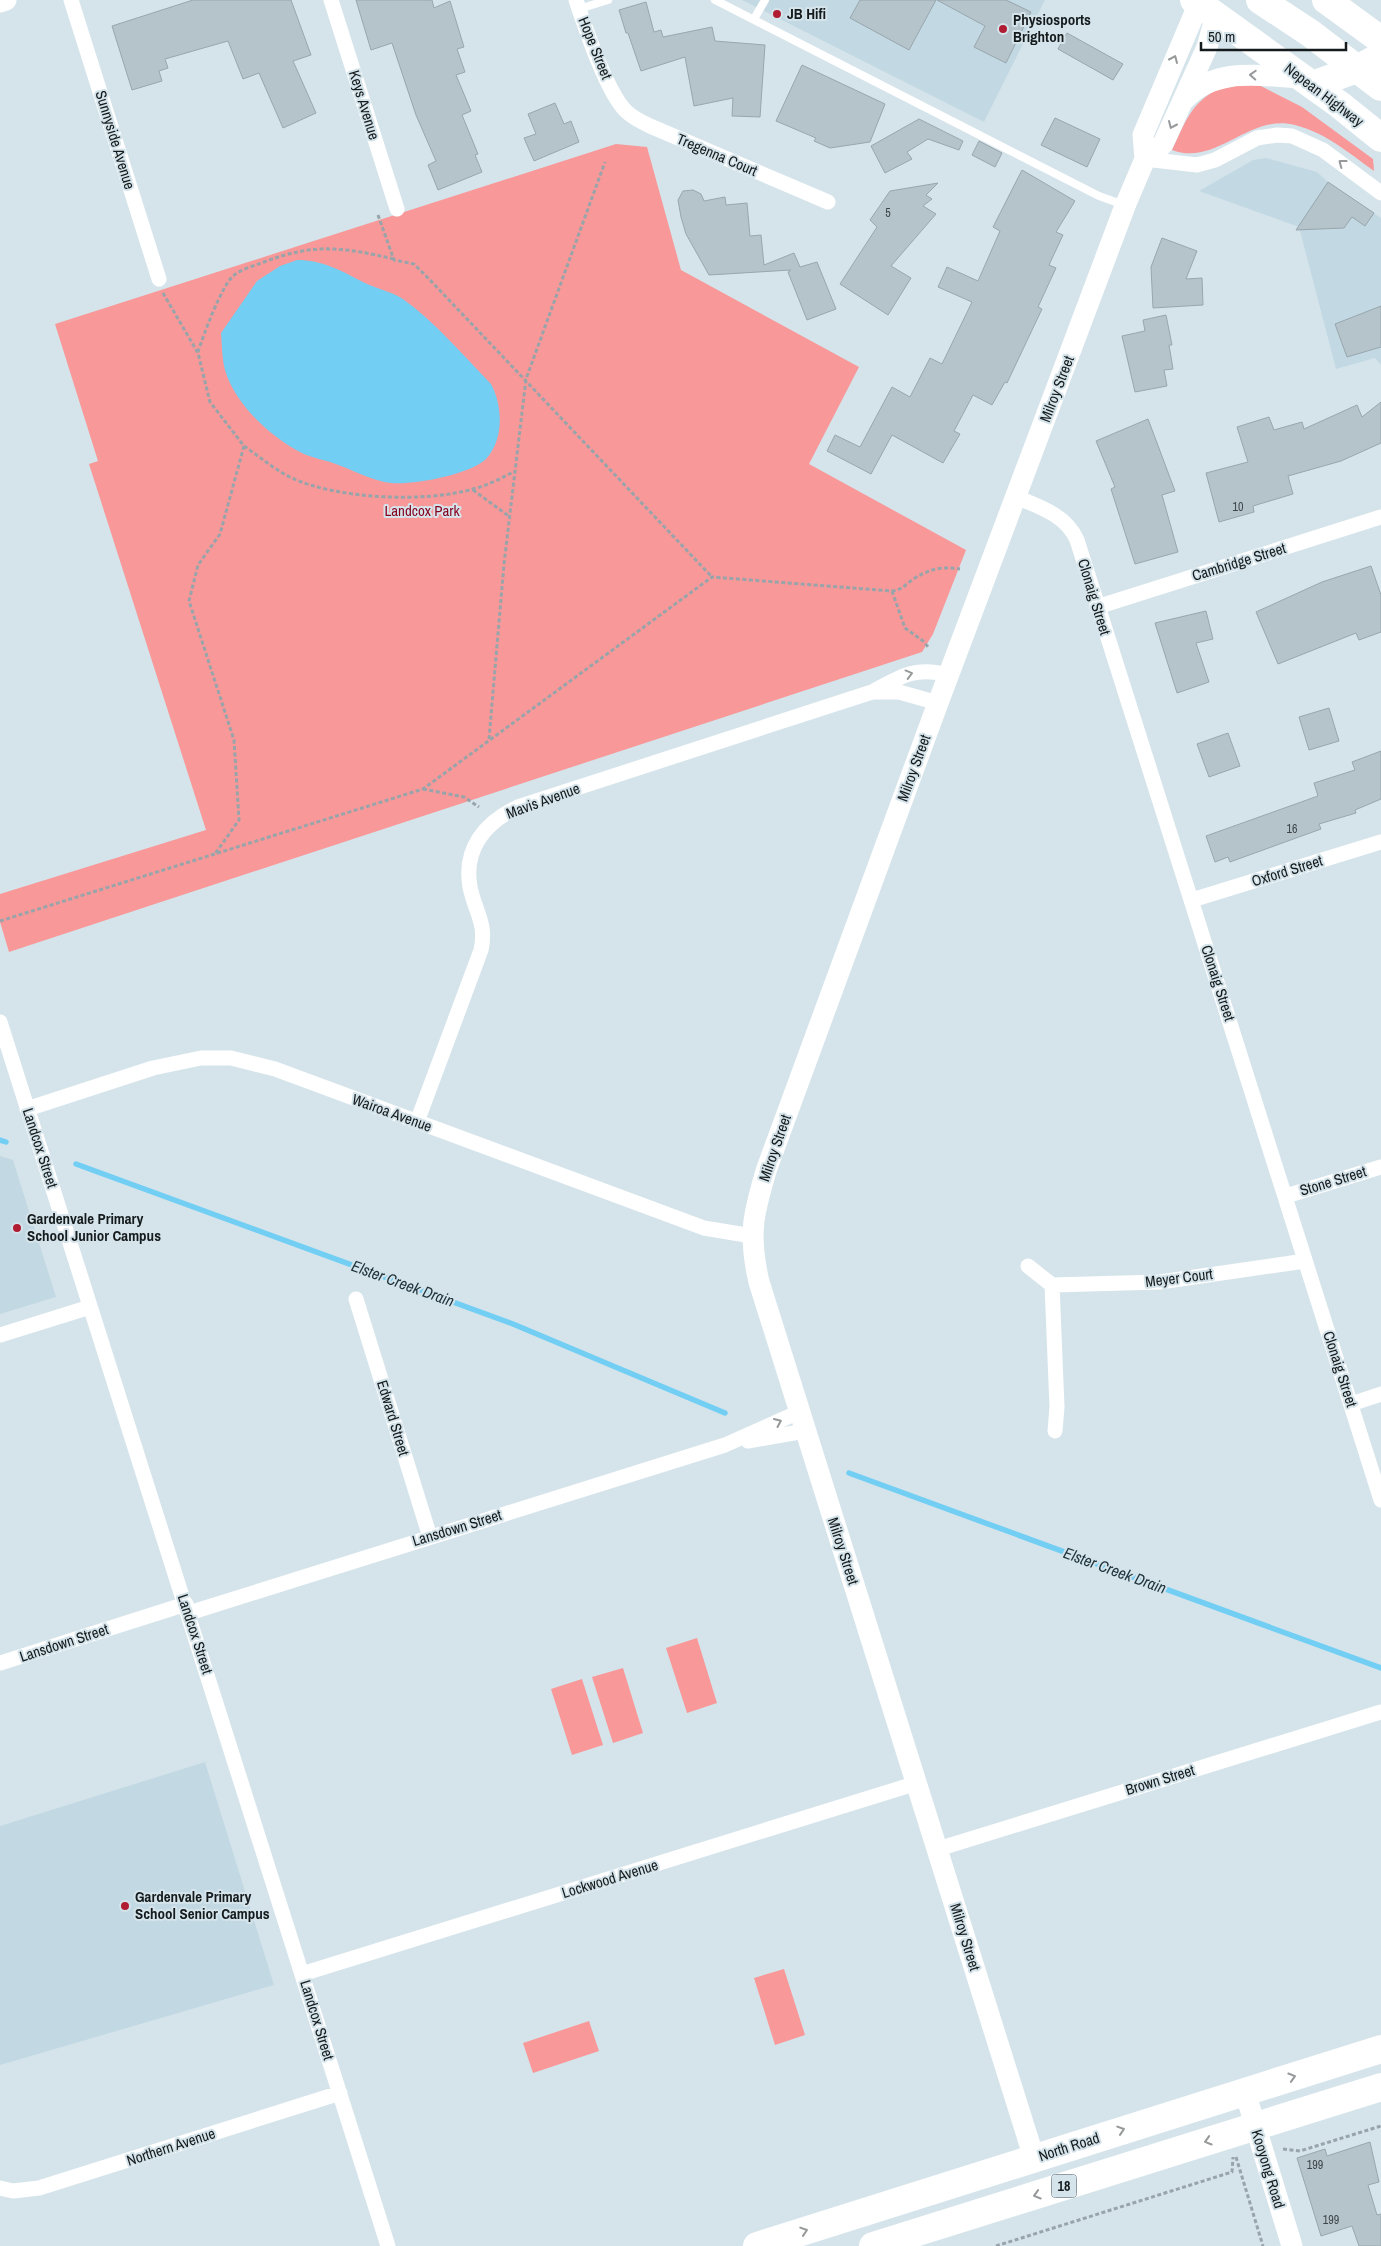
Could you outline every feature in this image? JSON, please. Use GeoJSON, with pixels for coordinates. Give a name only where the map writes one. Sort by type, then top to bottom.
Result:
{"type":"FeatureCollection","features":[{"type":"Feature","properties":{"kind":"highway"},"geometry":{"type":"LineString","coordinates":[[1260,0],[1370,62],[1381,87]]}},
{"type":"Feature","properties":{"kind":"highway"},"geometry":{"type":"LineString","coordinates":[[1326,0],[1381,40]]}},
{"type":"Feature","properties":{"kind":"highway","name":"Nepean Highway"},"geometry":{"type":"LineString","coordinates":[[1205,4],[1381,138]]}},
{"type":"Feature","properties":{"kind":"highway"},"geometry":{"type":"LineString","coordinates":[[1307,81],[1370,62]]}},
{"type":"Feature","properties":{"kind":"highway","name":"North Road"},"geometry":{"type":"LineString","coordinates":[[757,2246],[1381,2049]]}},
{"type":"Feature","properties":{"kind":"highway","name":"18"},"geometry":{"type":"LineString","coordinates":[[873,2246],[1258,2138],[1381,2087]]}},
{"type":"Feature","properties":{"kind":"street"},"geometry":{"type":"LineString","coordinates":[[0,2],[6,0]]}},
{"type":"Feature","properties":{"kind":"street","name":"Sunnyside Avenue"},"geometry":{"type":"LineString","coordinates":[[72,0],[161,285]]}},
{"type":"Feature","properties":{"kind":"street","name":"Keys Avenue"},"geometry":{"type":"LineString","coordinates":[[331,0],[397,209]]}},
{"type":"Feature","properties":{"kind":"street"},"geometry":{"type":"LineString","coordinates":[[1205,4],[1143,135],[1146,159],[1197,165],[1215,160],[1257,138],[1277,135],[1292,136],[1323,150],[1381,193]]}},
{"type":"Feature","properties":{"kind":"street","name":"Milroy Street"},"geometry":{"type":"LineString","coordinates":[[1034,2158],[759,1282],[752,1236],[755,1208],[767,1168],[938,703],[1125,206],[1146,159],[1163,144],[1207,47],[1205,4]]}},
{"type":"Feature","properties":{"kind":"street","name":"Hope Street"},"geometry":{"type":"LineString","coordinates":[[578,5],[598,60],[615,94]]}},
{"type":"Feature","properties":{"kind":"street"},"geometry":{"type":"LineString","coordinates":[[1182,102],[1203,86],[1232,75],[1307,81]]}},
{"type":"Feature","properties":{"kind":"street","name":"Tregenna Court"},"geometry":{"type":"LineString","coordinates":[[615,94],[626,111],[650,126],[828,202]]}},
{"type":"Feature","properties":{"kind":"street","name":"Clonaig Street"},"geometry":{"type":"LineString","coordinates":[[1016,497],[1062,519],[1073,531],[1192,900],[1381,1500]]}},
{"type":"Feature","properties":{"kind":"street","name":"Cambridge Street"},"geometry":{"type":"LineString","coordinates":[[1096,607],[1381,518]]}},
{"type":"Feature","properties":{"kind":"street","name":"Mavis Avenue"},"geometry":{"type":"LineString","coordinates":[[417,1122],[481,950],[483,928],[470,887],[469,874],[474,847],[490,823],[518,807],[872,692],[898,677],[924,670],[949,675]]}},
{"type":"Feature","properties":{"kind":"street","name":"Mavis Avenue"},"geometry":{"type":"LineString","coordinates":[[872,692],[899,692],[938,703]]}},
{"type":"Feature","properties":{"kind":"street","name":"Oxford Street"},"geometry":{"type":"LineString","coordinates":[[1192,900],[1381,842]]}},
{"type":"Feature","properties":{"kind":"street","name":"Landcox Street"},"geometry":{"type":"LineString","coordinates":[[0,1022],[188,1608],[388,2246]]}},
{"type":"Feature","properties":{"kind":"street","name":"Wairoa Avenue"},"geometry":{"type":"LineString","coordinates":[[27,1109],[153,1068],[201,1058],[231,1058],[275,1070],[704,1228],[752,1236]]}},
{"type":"Feature","properties":{"kind":"street","name":"Stone Street"},"geometry":{"type":"LineString","coordinates":[[1286,1196],[1381,1167]]}},
{"type":"Feature","properties":{"kind":"street","name":"Meyer Court"},"geometry":{"type":"LineString","coordinates":[[1052,1285],[1160,1282],[1305,1261]]}},
{"type":"Feature","properties":{"kind":"street"},"geometry":{"type":"LineString","coordinates":[[1028,1266],[1052,1285],[1057,1407],[1056,1431]]}},
{"type":"Feature","properties":{"kind":"street","name":"Edward Street"},"geometry":{"type":"LineString","coordinates":[[356,1299],[430,1537]]}},
{"type":"Feature","properties":{"kind":"street"},"geometry":{"type":"LineString","coordinates":[[0,1336],[90,1307]]}},
{"type":"Feature","properties":{"kind":"street"},"geometry":{"type":"LineString","coordinates":[[1350,1404],[1381,1394]]}},
{"type":"Feature","properties":{"kind":"street","name":"Lansdown Street"},"geometry":{"type":"LineString","coordinates":[[0,1663],[430,1537],[802,1422]]}},
{"type":"Feature","properties":{"kind":"street","name":"Brown Street"},"geometry":{"type":"LineString","coordinates":[[938,1849],[1381,1712]]}},
{"type":"Feature","properties":{"kind":"street","name":"Lockwood Avenue"},"geometry":{"type":"LineString","coordinates":[[302,1974],[917,1783]]}},
{"type":"Feature","properties":{"kind":"street","name":"Kooyong Road"},"geometry":{"type":"LineString","coordinates":[[1245,2092],[1292,2246]]}},
{"type":"Feature","properties":{"kind":"street","name":"Northern Avenue"},"geometry":{"type":"LineString","coordinates":[[0,2188],[13,2191],[39,2188],[340,2093]]}},
{"type":"Feature","properties":{"kind":"lane"},"geometry":{"type":"LineString","coordinates":[[578,5],[608,0]]}},
{"type":"Feature","properties":{"kind":"lane"},"geometry":{"type":"LineString","coordinates":[[714,0],[1099,196],[1125,206]]}},
{"type":"Feature","properties":{"kind":"lane"},"geometry":{"type":"LineString","coordinates":[[754,19],[765,0]]}},
{"type":"Feature","properties":{"kind":"path"},"geometry":{"type":"LineString","coordinates":[[488,740],[526,379],[605,162]]}},
{"type":"Feature","properties":{"kind":"path"},"geometry":{"type":"LineString","coordinates":[[378,215],[394,260]]}},
{"type":"Feature","properties":{"kind":"path"},"geometry":{"type":"LineString","coordinates":[[198,352],[226,284],[242,271],[285,254],[324,248],[358,251],[414,264],[526,379],[712,577]]}},
{"type":"Feature","properties":{"kind":"path"},"geometry":{"type":"LineString","coordinates":[[161,285],[164,298],[198,352],[210,402],[244,446],[292,478],[312,485],[356,494],[417,496],[472,490],[516,471]]}},
{"type":"Feature","properties":{"kind":"path"},"geometry":{"type":"LineString","coordinates":[[215,855],[239,820],[234,740],[189,601],[198,565],[220,534],[244,446]]}},
{"type":"Feature","properties":{"kind":"path"},"geometry":{"type":"LineString","coordinates":[[472,490],[510,517]]}},
{"type":"Feature","properties":{"kind":"path"},"geometry":{"type":"LineString","coordinates":[[0,921],[215,855],[423,788],[712,577],[892,591],[903,588],[911,580],[935,568],[960,569]]}},
{"type":"Feature","properties":{"kind":"path"},"geometry":{"type":"LineString","coordinates":[[892,591],[905,628],[923,640],[929,648]]}},
{"type":"Feature","properties":{"kind":"path"},"geometry":{"type":"LineString","coordinates":[[423,788],[464,797],[479,807]]}},
{"type":"Feature","properties":{"kind":"path"},"geometry":{"type":"LineString","coordinates":[[1258,2138],[1300,2151],[1381,2126]]}},
{"type":"Feature","properties":{"kind":"path"},"geometry":{"type":"LineString","coordinates":[[996,2246],[1232,2172],[1234,2152],[1263,2246]]}},
{"type":"Feature","properties":{"kind":"shaded area"},"geometry":{"type":"Polygon","coordinates":[[[742,0],[1045,0],[984,122],[742,0]]]}},
{"type":"Feature","properties":{"kind":"shaded area"},"geometry":{"type":"Polygon","coordinates":[[[1266,158],[1317,172],[1328,182],[1381,218],[1381,365],[1375,358],[1336,369],[1299,227],[1199,191],[1253,160],[1266,158]]]}},
{"type":"Feature","properties":{"kind":"shaded area","name":"Gardenvale Primary School Junior Campus"},"geometry":{"type":"Polygon","coordinates":[[[0,1156],[13,1160],[56,1297],[0,1314],[0,1156]]]}},
{"type":"Feature","properties":{"kind":"shaded area","name":"Gardenvale Primary School Senior Campus"},"geometry":{"type":"Polygon","coordinates":[[[205,1762],[274,1985],[0,2065],[0,1826],[205,1762]]]}},
{"type":"Feature","properties":{"kind":"green space"},"geometry":{"type":"Polygon","coordinates":[[[1225,85],[1259,85],[1302,107],[1373,159],[1374,171],[1317,133],[1295,125],[1278,123],[1247,132],[1203,152],[1188,153],[1172,150],[1191,112],[1204,98],[1225,85]]]}},
{"type":"Feature","properties":{"kind":"green space","name":"Landcox Park"},"geometry":{"type":"Polygon","coordinates":[[[616,144],[647,147],[681,270],[859,367],[809,464],[966,550],[933,634],[922,652],[9,952],[0,922],[0,894],[206,830],[89,464],[98,461],[55,324],[616,144]]]}},
{"type":"Feature","properties":{"kind":"green space"},"geometry":{"type":"Polygon","coordinates":[[[697,1638],[717,1703],[687,1713],[666,1648],[697,1638]]]}},
{"type":"Feature","properties":{"kind":"green space"},"geometry":{"type":"Polygon","coordinates":[[[623,1668],[643,1733],[613,1743],[592,1677],[623,1668]]]}},
{"type":"Feature","properties":{"kind":"green space"},"geometry":{"type":"Polygon","coordinates":[[[582,1679],[603,1745],[572,1755],[551,1689],[582,1679]]]}},
{"type":"Feature","properties":{"kind":"green space"},"geometry":{"type":"Polygon","coordinates":[[[784,1969],[805,2035],[775,2045],[754,1978],[784,1969]]]}},
{"type":"Feature","properties":{"kind":"green space"},"geometry":{"type":"Polygon","coordinates":[[[589,2021],[599,2051],[533,2073],[523,2043],[589,2021]]]}},
{"type":"Feature","properties":{"kind":"water"},"geometry":{"type":"Polygon","coordinates":[[[297,260],[306,260],[331,266],[398,296],[427,318],[460,351],[491,384],[498,402],[499,433],[492,451],[486,459],[467,470],[441,478],[401,483],[384,482],[303,453],[275,436],[254,417],[236,395],[230,383],[224,366],[221,333],[257,281],[280,266],[297,260]]]}},
{"type":"Feature","properties":{"kind":"building"},"geometry":{"type":"Polygon","coordinates":[[[193,0],[291,0],[311,55],[293,61],[316,113],[283,128],[259,73],[243,79],[228,41],[165,59],[168,68],[159,71],[162,81],[132,90],[112,26],[193,0]]]}},
{"type":"Feature","properties":{"kind":"building"},"geometry":{"type":"Polygon","coordinates":[[[356,0],[432,0],[434,8],[450,1],[464,47],[457,49],[465,72],[456,75],[471,111],[462,115],[478,154],[475,155],[482,172],[438,190],[428,165],[436,161],[416,115],[392,43],[371,50],[356,0]]]}},
{"type":"Feature","properties":{"kind":"building"},"geometry":{"type":"Polygon","coordinates":[[[860,0],[936,0],[909,50],[850,18],[860,0]]]}},
{"type":"Feature","properties":{"kind":"building","name":"Physiosports Brighton"},"geometry":{"type":"Polygon","coordinates":[[[937,0],[1006,0],[1031,12],[1006,63],[974,47],[985,26],[937,0]]]}},
{"type":"Feature","properties":{"kind":"building"},"geometry":{"type":"Polygon","coordinates":[[[646,2],[654,32],[661,30],[663,37],[712,27],[715,41],[765,45],[760,117],[732,116],[733,98],[694,106],[685,57],[641,71],[619,10],[646,2]]]}},
{"type":"Feature","properties":{"kind":"building"},"geometry":{"type":"Polygon","coordinates":[[[1067,33],[1123,64],[1113,80],[1058,49],[1067,33]]]}},
{"type":"Feature","properties":{"kind":"building"},"geometry":{"type":"Polygon","coordinates":[[[802,65],[885,104],[870,142],[830,148],[814,141],[816,138],[776,121],[802,65]]]}},
{"type":"Feature","properties":{"kind":"building"},"geometry":{"type":"Polygon","coordinates":[[[555,103],[564,124],[571,121],[579,142],[534,161],[524,138],[536,134],[528,114],[555,103]]]}},
{"type":"Feature","properties":{"kind":"building"},"geometry":{"type":"Polygon","coordinates":[[[1055,118],[1100,139],[1087,167],[1041,145],[1055,118]]]}},
{"type":"Feature","properties":{"kind":"building"},"geometry":{"type":"Polygon","coordinates":[[[919,119],[963,141],[959,150],[928,139],[907,152],[912,159],[885,173],[871,146],[919,119]]]}},
{"type":"Feature","properties":{"kind":"building"},"geometry":{"type":"Polygon","coordinates":[[[979,141],[1002,153],[995,167],[972,155],[979,141]]]}},
{"type":"Feature","properties":{"kind":"building"},"geometry":{"type":"Polygon","coordinates":[[[1022,170],[1075,201],[1056,232],[1063,235],[1049,265],[1056,268],[1038,307],[1042,309],[1007,383],[1005,382],[992,405],[973,395],[954,431],[960,434],[943,463],[892,435],[871,474],[827,451],[835,435],[860,447],[892,387],[910,397],[930,358],[942,364],[972,302],[938,287],[947,267],[978,281],[1000,231],[993,227],[1022,170]]]}},
{"type":"Feature","properties":{"kind":"building"},"geometry":{"type":"Polygon","coordinates":[[[1328,182],[1374,213],[1365,226],[1352,217],[1344,228],[1296,230],[1328,182]]]}},
{"type":"Feature","properties":{"kind":"building"},"geometry":{"type":"Polygon","coordinates":[[[938,183],[926,195],[932,199],[923,206],[936,214],[891,266],[911,278],[888,315],[840,284],[877,227],[870,220],[890,191],[938,183]]]}},
{"type":"Feature","properties":{"kind":"building"},"geometry":{"type":"Polygon","coordinates":[[[693,190],[701,194],[704,201],[725,197],[726,205],[747,203],[750,236],[761,235],[764,265],[794,253],[800,267],[817,262],[836,309],[807,320],[788,272],[791,270],[709,275],[686,234],[681,217],[678,200],[683,191],[693,190]]]}},
{"type":"Feature","properties":{"kind":"building"},"geometry":{"type":"Polygon","coordinates":[[[1162,238],[1197,251],[1186,279],[1202,278],[1203,305],[1153,308],[1151,267],[1162,238]]]}},
{"type":"Feature","properties":{"kind":"building"},"geometry":{"type":"Polygon","coordinates":[[[1381,306],[1381,347],[1347,357],[1335,324],[1381,306]]]}},
{"type":"Feature","properties":{"kind":"building"},"geometry":{"type":"Polygon","coordinates":[[[1166,315],[1172,345],[1169,345],[1173,369],[1164,370],[1167,386],[1135,392],[1122,336],[1145,331],[1143,320],[1166,315]]]}},
{"type":"Feature","properties":{"kind":"building"},"geometry":{"type":"Polygon","coordinates":[[[1381,402],[1381,443],[1341,461],[1288,476],[1293,494],[1253,506],[1254,512],[1219,522],[1206,473],[1248,462],[1237,427],[1269,417],[1274,430],[1302,422],[1304,429],[1357,405],[1362,417],[1381,402]]]}},
{"type":"Feature","properties":{"kind":"building"},"geometry":{"type":"Polygon","coordinates":[[[1148,419],[1175,491],[1162,495],[1178,552],[1135,564],[1111,489],[1115,487],[1096,441],[1148,419]]]}},
{"type":"Feature","properties":{"kind":"building"},"geometry":{"type":"Polygon","coordinates":[[[1371,566],[1381,595],[1381,632],[1359,640],[1356,633],[1278,664],[1256,612],[1322,582],[1371,566]]]}},
{"type":"Feature","properties":{"kind":"building"},"geometry":{"type":"Polygon","coordinates":[[[1206,611],[1213,639],[1196,643],[1209,682],[1177,693],[1155,623],[1206,611]]]}},
{"type":"Feature","properties":{"kind":"building"},"geometry":{"type":"Polygon","coordinates":[[[1329,708],[1339,741],[1309,750],[1299,717],[1329,708]]]}},
{"type":"Feature","properties":{"kind":"building"},"geometry":{"type":"Polygon","coordinates":[[[1228,733],[1240,766],[1209,777],[1197,744],[1228,733]]]}},
{"type":"Feature","properties":{"kind":"building"},"geometry":{"type":"Polygon","coordinates":[[[1381,751],[1381,799],[1355,810],[1356,813],[1319,824],[1321,829],[1230,862],[1228,857],[1215,862],[1206,836],[1318,796],[1314,783],[1355,770],[1352,762],[1381,751]]]}},
{"type":"Feature","properties":{"kind":"building"},"geometry":{"type":"Polygon","coordinates":[[[1370,2142],[1379,2182],[1368,2185],[1377,2215],[1381,2214],[1381,2246],[1359,2246],[1352,2226],[1321,2236],[1297,2158],[1325,2149],[1327,2156],[1370,2142]]]}},
{"type":"Feature","properties":{"kind":"waterway","name":"Elster Creek Drain"},"geometry":{"type":"LineString","coordinates":[[0,1140],[6,1142]]}},
{"type":"Feature","properties":{"kind":"waterway","name":"Elster Creek Drain"},"geometry":{"type":"LineString","coordinates":[[76,1164],[513,1324],[725,1413]]}},
{"type":"Feature","properties":{"kind":"waterway","name":"Elster Creek Drain"},"geometry":{"type":"LineString","coordinates":[[849,1473],[1381,1668]]}},
{"type":"Feature","properties":{"kind":"place","name":"JB Hifi"},"geometry":{"type":"Point","coordinates":[777,14]}},
{"type":"Feature","properties":{"kind":"place","name":"Physiosports Brighton"},"geometry":{"type":"Point","coordinates":[1003,29]}},
{"type":"Feature","properties":{"kind":"place","name":"Gardenvale Primary School Junior Campus"},"geometry":{"type":"Point","coordinates":[17,1228]}},
{"type":"Feature","properties":{"kind":"place","name":"Gardenvale Primary School Senior Campus"},"geometry":{"type":"Point","coordinates":[125,1906]}}]}
